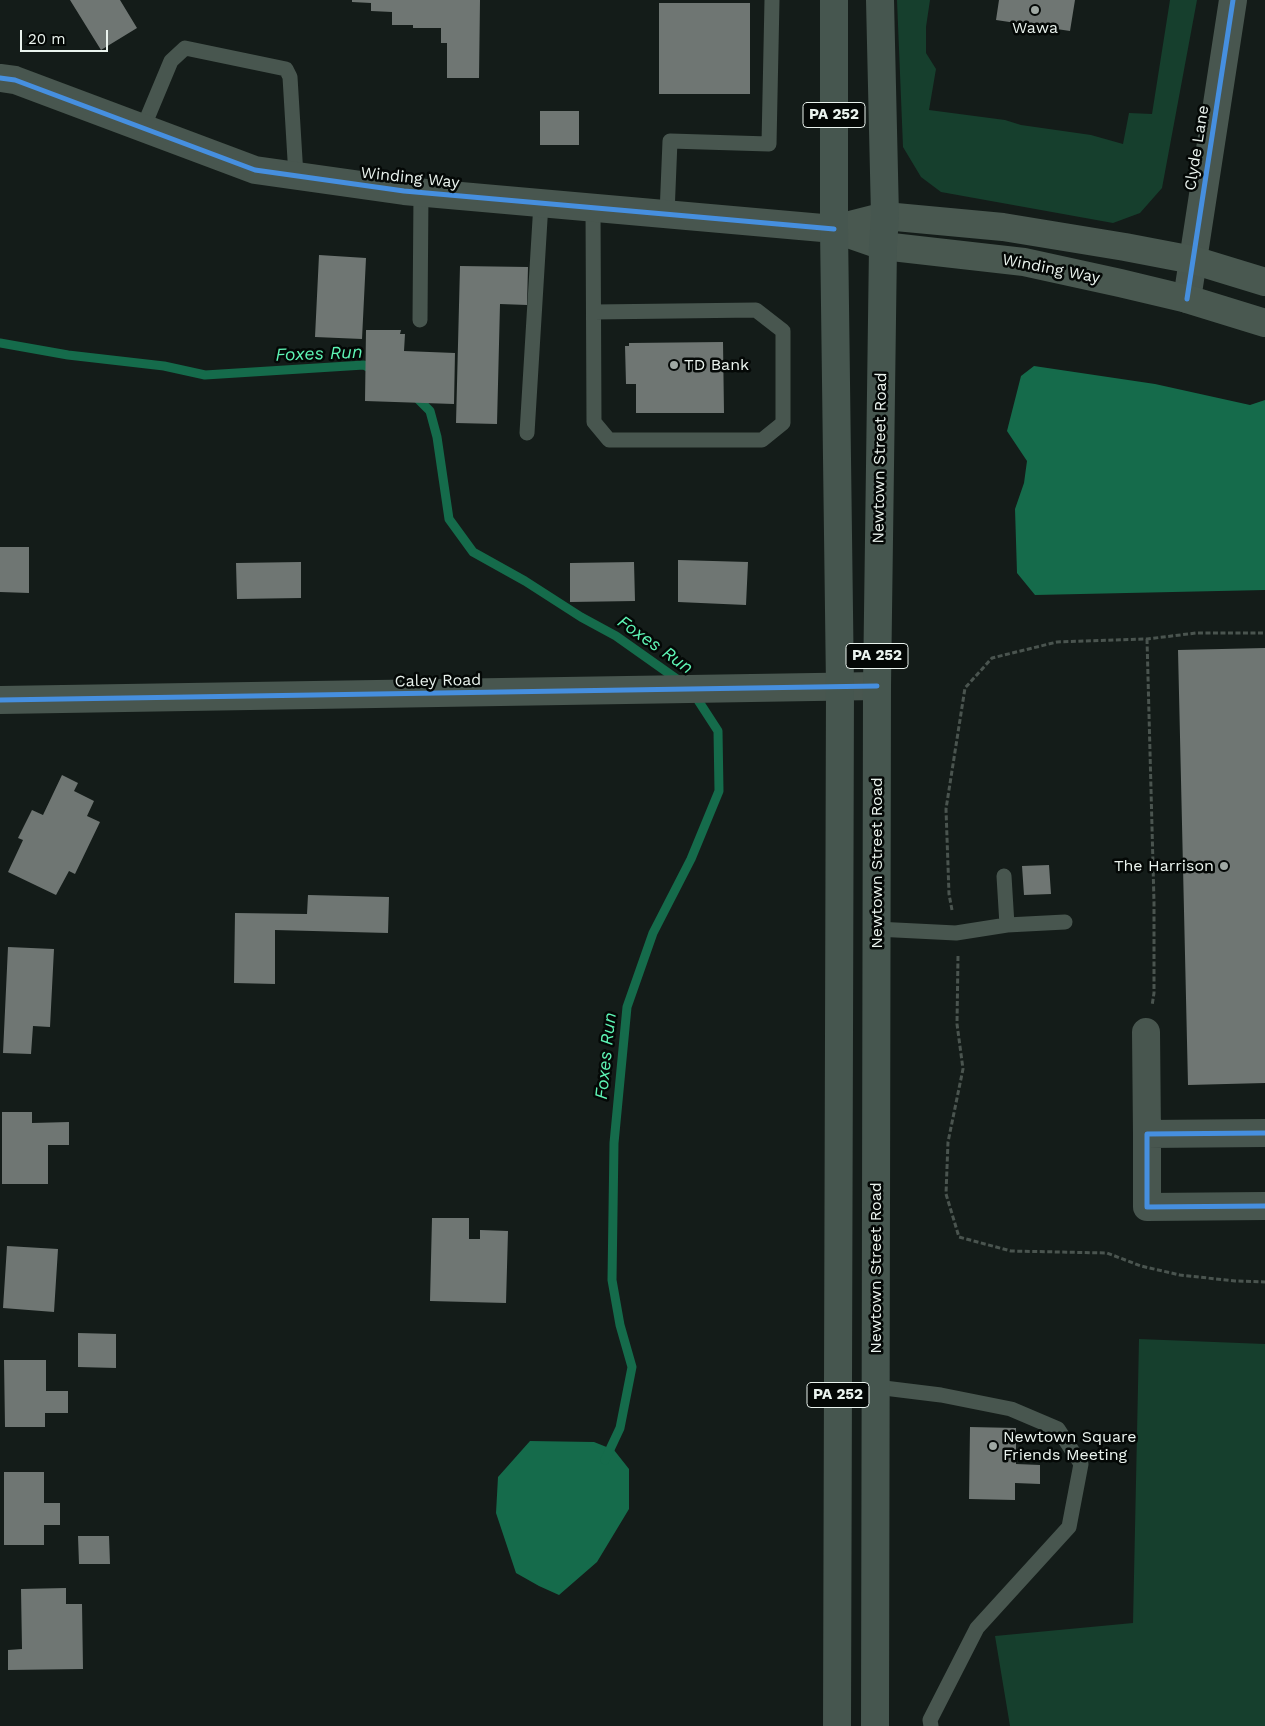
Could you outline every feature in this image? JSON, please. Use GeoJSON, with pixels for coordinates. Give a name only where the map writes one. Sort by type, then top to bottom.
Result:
{"type":"FeatureCollection","features":[{"type":"Feature","properties":{"kind":"main road","name":"PA 252"},"geometry":{"type":"LineString","coordinates":[[834,0],[834,229],[840,687],[837,1726]]}},
{"type":"Feature","properties":{"kind":"main road","name":"Newtown Street Road"},"geometry":{"type":"LineString","coordinates":[[875,1726],[877,686],[885,216],[880,0]]}},
{"type":"Feature","properties":{"kind":"main road","name":"Winding Way"},"geometry":{"type":"LineString","coordinates":[[834,229],[885,216],[1003,227],[1193,260],[1265,282]]}},
{"type":"Feature","properties":{"kind":"main road","name":"Winding Way"},"geometry":{"type":"LineString","coordinates":[[834,229],[883,246],[1024,262],[1120,282],[1187,299],[1265,323]]}},
{"type":"Feature","properties":{"kind":"street","name":"Clyde Lane"},"geometry":{"type":"LineString","coordinates":[[1187,299],[1233,0]]}},
{"type":"Feature","properties":{"kind":"street","name":"Winding Way"},"geometry":{"type":"LineString","coordinates":[[5,72],[143,128],[255,170],[421,193],[834,229]]}},
{"type":"Feature","properties":{"kind":"street","name":"Caley Road"},"geometry":{"type":"LineString","coordinates":[[0,700],[877,686]]}},
{"type":"Feature","properties":{"kind":"street"},"geometry":{"type":"LineString","coordinates":[[1146,1032],[1147,1207],[1265,1206]]}},
{"type":"Feature","properties":{"kind":"street"},"geometry":{"type":"LineString","coordinates":[[1147,1134],[1265,1133]]}},
{"type":"Feature","properties":{"kind":"lane"},"geometry":{"type":"LineString","coordinates":[[667,214],[670,141],[769,144],[772,0]]}},
{"type":"Feature","properties":{"kind":"lane"},"geometry":{"type":"LineString","coordinates":[[143,128],[171,61],[185,48],[286,69],[290,77],[296,176]]}},
{"type":"Feature","properties":{"kind":"lane"},"geometry":{"type":"LineString","coordinates":[[420,320],[421,193]]}},
{"type":"Feature","properties":{"kind":"lane"},"geometry":{"type":"LineString","coordinates":[[527,433],[541,203]]}},
{"type":"Feature","properties":{"kind":"lane"},"geometry":{"type":"LineString","coordinates":[[593,208],[594,422],[609,440],[762,440],[783,422],[783,331],[756,310],[594,312]]}},
{"type":"Feature","properties":{"kind":"lane"},"geometry":{"type":"LineString","coordinates":[[1004,876],[1007,925]]}},
{"type":"Feature","properties":{"kind":"lane"},"geometry":{"type":"LineString","coordinates":[[876,929],[956,933],[1007,925],[1065,922]]}},
{"type":"Feature","properties":{"kind":"lane"},"geometry":{"type":"LineString","coordinates":[[876,1387],[941,1395],[1011,1409],[1058,1429],[1081,1464],[1069,1527],[977,1628],[930,1720],[931,1726]]}},
{"type":"Feature","properties":{"kind":"path"},"geometry":{"type":"LineString","coordinates":[[1265,633],[1196,633],[1146,639],[1057,642],[992,658],[965,688],[946,810],[949,894],[958,949],[957,1024],[963,1069],[948,1142],[946,1194],[959,1238],[1011,1251],[1107,1253],[1141,1266],[1180,1275],[1265,1282]]}},
{"type":"Feature","properties":{"kind":"path"},"geometry":{"type":"LineString","coordinates":[[1146,639],[1154,902],[1154,993],[1146,1032]]}},
{"type":"Feature","properties":{"kind":"shaded area"},"geometry":{"type":"Polygon","coordinates":[[[897,0],[930,0],[926,27],[926,53],[936,69],[929,110],[1005,120],[1021,125],[1091,135],[1123,144],[1129,113],[1152,114],[1170,0],[1197,0],[1162,188],[1140,213],[1113,223],[941,192],[921,177],[903,147],[897,0]]]}},
{"type":"Feature","properties":{"kind":"shaded area"},"geometry":{"type":"Polygon","coordinates":[[[1034,366],[1155,384],[1250,405],[1265,400],[1265,590],[1035,595],[1017,573],[1015,509],[1024,483],[1027,461],[1007,431],[1021,376],[1034,366]]]}},
{"type":"Feature","properties":{"kind":"shaded area"},"geometry":{"type":"Polygon","coordinates":[[[1139,1339],[1265,1344],[1265,1726],[1010,1726],[995,1636],[1133,1623],[1139,1339]]]}},
{"type":"Feature","properties":{"kind":"shaded area"},"geometry":{"type":"Polygon","coordinates":[[[530,1441],[594,1442],[614,1450],[629,1469],[629,1509],[597,1562],[559,1595],[516,1573],[496,1513],[498,1477],[530,1441]]]}},
{"type":"Feature","properties":{"kind":"building"},"geometry":{"type":"Polygon","coordinates":[[[70,0],[120,0],[137,28],[101,50],[70,0]]]}},
{"type":"Feature","properties":{"kind":"building"},"geometry":{"type":"Polygon","coordinates":[[[352,0],[480,0],[479,78],[447,78],[447,43],[441,43],[441,28],[413,28],[413,25],[392,25],[392,12],[371,11],[371,3],[352,2],[352,0]]]}},
{"type":"Feature","properties":{"kind":"building","name":"Wawa"},"geometry":{"type":"Polygon","coordinates":[[[999,0],[1075,0],[1070,31],[996,20],[999,0]]]}},
{"type":"Feature","properties":{"kind":"building"},"geometry":{"type":"Polygon","coordinates":[[[659,3],[750,3],[750,94],[659,94],[659,3]]]}},
{"type":"Feature","properties":{"kind":"building"},"geometry":{"type":"Polygon","coordinates":[[[540,111],[579,111],[579,145],[540,145],[540,111]]]}},
{"type":"Feature","properties":{"kind":"building"},"geometry":{"type":"Polygon","coordinates":[[[319,255],[366,258],[362,339],[315,337],[319,255]]]}},
{"type":"Feature","properties":{"kind":"building"},"geometry":{"type":"Polygon","coordinates":[[[460,266],[528,267],[527,305],[500,304],[497,424],[456,423],[460,266]]]}},
{"type":"Feature","properties":{"kind":"building"},"geometry":{"type":"Polygon","coordinates":[[[366,330],[401,330],[400,334],[405,334],[404,351],[455,353],[454,404],[365,401],[366,330]]]}},
{"type":"Feature","properties":{"kind":"building","name":"TD Bank"},"geometry":{"type":"Polygon","coordinates":[[[723,342],[724,413],[636,413],[636,384],[626,384],[625,346],[629,346],[629,343],[723,342]]]}},
{"type":"Feature","properties":{"kind":"building"},"geometry":{"type":"Polygon","coordinates":[[[0,547],[29,547],[29,593],[0,592],[0,547]]]}},
{"type":"Feature","properties":{"kind":"building"},"geometry":{"type":"Polygon","coordinates":[[[678,560],[748,562],[746,605],[678,602],[678,560]]]}},
{"type":"Feature","properties":{"kind":"building"},"geometry":{"type":"Polygon","coordinates":[[[301,562],[301,598],[237,599],[236,563],[301,562]]]}},
{"type":"Feature","properties":{"kind":"building"},"geometry":{"type":"Polygon","coordinates":[[[634,562],[635,601],[570,602],[570,563],[634,562]]]}},
{"type":"Feature","properties":{"kind":"building","name":"The Harrison"},"geometry":{"type":"Polygon","coordinates":[[[1265,648],[1265,1083],[1188,1085],[1178,650],[1265,648]]]}},
{"type":"Feature","properties":{"kind":"building"},"geometry":{"type":"Polygon","coordinates":[[[62,775],[78,783],[74,791],[94,801],[87,816],[100,822],[75,874],[69,871],[56,895],[8,872],[23,840],[18,838],[32,810],[43,815],[62,775]]]}},
{"type":"Feature","properties":{"kind":"building"},"geometry":{"type":"Polygon","coordinates":[[[1049,865],[1051,894],[1024,895],[1022,866],[1049,865]]]}},
{"type":"Feature","properties":{"kind":"building"},"geometry":{"type":"Polygon","coordinates":[[[308,895],[389,897],[388,933],[275,930],[275,984],[234,983],[235,913],[307,914],[308,895]]]}},
{"type":"Feature","properties":{"kind":"building"},"geometry":{"type":"Polygon","coordinates":[[[8,947],[54,949],[50,1027],[33,1026],[31,1054],[3,1053],[8,947]]]}},
{"type":"Feature","properties":{"kind":"building"},"geometry":{"type":"Polygon","coordinates":[[[2,1112],[32,1112],[32,1123],[69,1122],[69,1145],[48,1145],[48,1184],[2,1184],[2,1112]]]}},
{"type":"Feature","properties":{"kind":"building"},"geometry":{"type":"Polygon","coordinates":[[[432,1218],[469,1218],[469,1239],[480,1239],[480,1230],[508,1231],[506,1303],[430,1301],[432,1218]]]}},
{"type":"Feature","properties":{"kind":"building"},"geometry":{"type":"Polygon","coordinates":[[[7,1246],[58,1249],[54,1312],[3,1308],[7,1246]]]}},
{"type":"Feature","properties":{"kind":"building"},"geometry":{"type":"Polygon","coordinates":[[[78,1333],[116,1334],[116,1368],[78,1367],[78,1333]]]}},
{"type":"Feature","properties":{"kind":"building"},"geometry":{"type":"Polygon","coordinates":[[[4,1360],[46,1360],[46,1391],[68,1391],[68,1413],[45,1413],[45,1427],[5,1427],[4,1360]]]}},
{"type":"Feature","properties":{"kind":"building","name":"Newtown Square Friends Meeting"},"geometry":{"type":"Polygon","coordinates":[[[970,1427],[1016,1428],[1016,1464],[1040,1465],[1040,1484],[1015,1483],[1015,1500],[969,1499],[970,1427]]]}},
{"type":"Feature","properties":{"kind":"building"},"geometry":{"type":"Polygon","coordinates":[[[4,1472],[44,1472],[44,1503],[60,1503],[60,1525],[44,1525],[44,1545],[4,1545],[4,1472]]]}},
{"type":"Feature","properties":{"kind":"building"},"geometry":{"type":"Polygon","coordinates":[[[78,1536],[109,1536],[110,1564],[79,1564],[78,1536]]]}},
{"type":"Feature","properties":{"kind":"building"},"geometry":{"type":"Polygon","coordinates":[[[66,1588],[66,1604],[82,1604],[83,1669],[8,1670],[8,1650],[22,1649],[21,1589],[66,1588]]]}},
{"type":"Feature","properties":{"kind":"waterway","name":"Foxes Run"},"geometry":{"type":"LineString","coordinates":[[0,343],[68,355],[164,366],[205,375],[364,365],[375,371]]}},
{"type":"Feature","properties":{"kind":"waterway","name":"Foxes Run"},"geometry":{"type":"LineString","coordinates":[[414,395],[430,411],[437,437],[449,519],[473,552],[616,636],[681,682]]}},
{"type":"Feature","properties":{"kind":"waterway","name":"Foxes Run"},"geometry":{"type":"LineString","coordinates":[[605,1460],[620,1428],[632,1367],[620,1325],[612,1280],[614,1143],[627,1007],[653,933],[691,859],[719,791],[718,731],[694,694]]}},
{"type":"Feature","properties":{"kind":"cycle path"},"geometry":{"type":"LineString","coordinates":[[1187,299],[1233,0]]}},
{"type":"Feature","properties":{"kind":"cycle path"},"geometry":{"type":"LineString","coordinates":[[0,78],[15,80],[255,170],[404,191],[834,229]]}},
{"type":"Feature","properties":{"kind":"cycle path"},"geometry":{"type":"LineString","coordinates":[[0,700],[877,686]]}},
{"type":"Feature","properties":{"kind":"cycle path"},"geometry":{"type":"LineString","coordinates":[[1265,1133],[1147,1134],[1147,1207],[1265,1206]]}},
{"type":"Feature","properties":{"kind":"place","name":"Wawa"},"geometry":{"type":"Point","coordinates":[1035,10]}},
{"type":"Feature","properties":{"kind":"place","name":"TD Bank"},"geometry":{"type":"Point","coordinates":[674,365]}},
{"type":"Feature","properties":{"kind":"place","name":"The Harrison"},"geometry":{"type":"Point","coordinates":[1224,866]}},
{"type":"Feature","properties":{"kind":"place","name":"Newtown Square Friends Meeting"},"geometry":{"type":"Point","coordinates":[993,1446]}}]}
